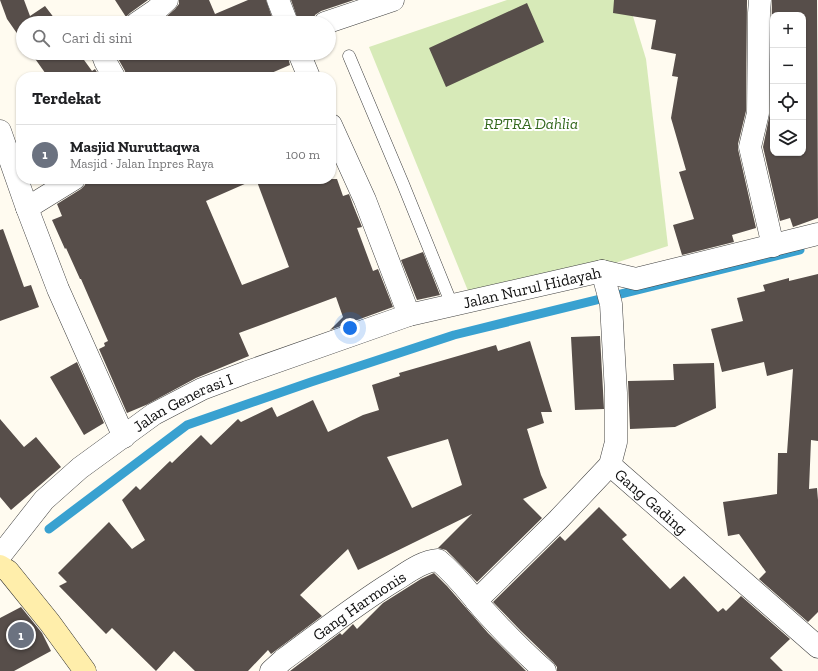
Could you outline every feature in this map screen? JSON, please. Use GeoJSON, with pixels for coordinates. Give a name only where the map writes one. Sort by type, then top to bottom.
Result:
{"type":"FeatureCollection","features":[{"type":"Feature","properties":{"kind":"street"},"geometry":{"type":"LineString","coordinates":[[147,16],[167,0]]}},
{"type":"Feature","properties":{"kind":"street"},"geometry":{"type":"LineString","coordinates":[[278,0],[284,16]]}},
{"type":"Feature","properties":{"kind":"street"},"geometry":{"type":"LineString","coordinates":[[336,20],[393,0]]}},
{"type":"Feature","properties":{"kind":"street"},"geometry":{"type":"LineString","coordinates":[[760,0],[758,113],[750,146],[773,246]]}},
{"type":"Feature","properties":{"kind":"street"},"geometry":{"type":"LineString","coordinates":[[105,60],[111,72]]}},
{"type":"Feature","properties":{"kind":"street"},"geometry":{"type":"LineString","coordinates":[[301,60],[306,72]]}},
{"type":"Feature","properties":{"kind":"street"},"geometry":{"type":"LineString","coordinates":[[0,131],[16,177]]}},
{"type":"Feature","properties":{"kind":"street"},"geometry":{"type":"LineString","coordinates":[[336,136],[365,200],[409,315]]}},
{"type":"Feature","properties":{"kind":"street"},"geometry":{"type":"LineString","coordinates":[[19,184],[58,289],[124,437]]}},
{"type":"Feature","properties":{"kind":"street"},"geometry":{"type":"LineString","coordinates":[[27,208],[66,184]]}},
{"type":"Feature","properties":{"kind":"street","name":"Jalan Nurul Hidayah"},"geometry":{"type":"LineString","coordinates":[[409,315],[452,305],[607,288],[636,279],[818,234]]}},
{"type":"Feature","properties":{"kind":"street"},"geometry":{"type":"LineString","coordinates":[[607,288],[616,393],[616,442],[610,465]]}},
{"type":"Feature","properties":{"kind":"street","name":"Jalan Generasi I"},"geometry":{"type":"LineString","coordinates":[[3,564],[44,500],[80,468],[154,414],[202,389],[409,315]]}},
{"type":"Feature","properties":{"kind":"street","name":"Gang Gading"},"geometry":{"type":"LineString","coordinates":[[476,601],[558,520],[610,465],[818,647]]}},
{"type":"Feature","properties":{"kind":"street","name":"Gang Harmonis"},"geometry":{"type":"LineString","coordinates":[[271,671],[283,660],[366,598],[412,570],[430,561],[438,560],[452,572],[476,601]]}},
{"type":"Feature","properties":{"kind":"street"},"geometry":{"type":"LineString","coordinates":[[3,564],[50,623],[85,671]]}},
{"type":"Feature","properties":{"kind":"street"},"geometry":{"type":"LineString","coordinates":[[476,601],[506,635],[545,671]]}},
{"type":"Feature","properties":{"kind":"lane"},"geometry":{"type":"LineString","coordinates":[[349,56],[452,305]]}},
{"type":"Feature","properties":{"kind":"green space","name":"RPTRA Dahlia"},"geometry":{"type":"Polygon","coordinates":[[[507,0],[628,0],[646,59],[668,246],[475,308],[369,47],[507,0]]]}},
{"type":"Feature","properties":{"kind":"building"},"geometry":{"type":"Polygon","coordinates":[[[0,0],[24,0],[30,16],[16,16],[16,32],[7,19],[0,0]]]}},
{"type":"Feature","properties":{"kind":"building"},"geometry":{"type":"Polygon","coordinates":[[[115,0],[148,0],[127,16],[125,16],[115,0]]]}},
{"type":"Feature","properties":{"kind":"building"},"geometry":{"type":"Polygon","coordinates":[[[179,0],[209,0],[215,14],[248,0],[266,0],[272,16],[167,16],[179,4],[179,0]]]}},
{"type":"Feature","properties":{"kind":"building"},"geometry":{"type":"Polygon","coordinates":[[[291,0],[354,0],[321,11],[315,16],[297,16],[291,0]]]}},
{"type":"Feature","properties":{"kind":"building"},"geometry":{"type":"Polygon","coordinates":[[[614,0],[747,0],[746,111],[738,149],[756,228],[732,235],[734,242],[682,255],[673,225],[694,219],[679,172],[686,170],[671,118],[678,77],[672,76],[676,54],[651,49],[656,20],[613,13],[614,0]]]}},
{"type":"Feature","properties":{"kind":"building"},"geometry":{"type":"Polygon","coordinates":[[[772,0],[817,0],[818,218],[793,227],[790,218],[780,221],[763,147],[770,113],[770,156],[806,156],[806,12],[772,12],[772,0]]]}},
{"type":"Feature","properties":{"kind":"building"},"geometry":{"type":"Polygon","coordinates":[[[527,3],[544,42],[446,87],[429,48],[527,3]]]}},
{"type":"Feature","properties":{"kind":"building"},"geometry":{"type":"Polygon","coordinates":[[[45,6],[53,16],[30,16],[45,6]]]}},
{"type":"Feature","properties":{"kind":"building"},"geometry":{"type":"Polygon","coordinates":[[[36,60],[84,60],[92,71],[95,69],[97,72],[44,72],[36,60]]]}},
{"type":"Feature","properties":{"kind":"building"},"geometry":{"type":"Polygon","coordinates":[[[119,60],[289,60],[290,65],[274,72],[125,71],[119,60]]]}},
{"type":"Feature","properties":{"kind":"building"},"geometry":{"type":"Polygon","coordinates":[[[337,179],[343,196],[349,194],[362,227],[357,228],[373,271],[378,269],[393,307],[330,330],[343,317],[336,297],[239,333],[249,356],[196,378],[146,405],[127,413],[99,349],[105,346],[104,343],[108,341],[81,279],[52,220],[62,216],[57,204],[81,189],[85,184],[245,184],[206,201],[242,285],[289,267],[258,184],[336,184],[337,179]]]}},
{"type":"Feature","properties":{"kind":"building"},"geometry":{"type":"Polygon","coordinates":[[[3,229],[24,287],[31,285],[39,307],[0,321],[0,230],[3,229]]]}},
{"type":"Feature","properties":{"kind":"building"},"geometry":{"type":"Polygon","coordinates":[[[423,252],[440,295],[417,300],[401,260],[423,252]]]}},
{"type":"Feature","properties":{"kind":"building"},"geometry":{"type":"Polygon","coordinates":[[[818,274],[818,441],[811,440],[809,489],[817,488],[818,500],[818,612],[808,622],[759,579],[766,572],[739,534],[728,536],[723,502],[777,494],[778,453],[787,453],[793,369],[767,376],[764,362],[722,372],[711,329],[743,321],[737,298],[765,291],[763,285],[789,278],[789,281],[818,274]]]}},
{"type":"Feature","properties":{"kind":"building"},"geometry":{"type":"Polygon","coordinates":[[[600,336],[604,409],[575,410],[571,337],[600,336]]]}},
{"type":"Feature","properties":{"kind":"building"},"geometry":{"type":"Polygon","coordinates":[[[530,341],[552,412],[541,412],[544,423],[527,429],[541,475],[547,488],[523,499],[542,518],[477,582],[446,550],[438,548],[472,514],[358,570],[348,549],[300,595],[322,616],[271,654],[268,650],[248,671],[195,671],[174,651],[156,671],[112,628],[106,634],[59,586],[67,582],[58,573],[109,522],[132,549],[145,540],[122,500],[136,486],[140,490],[170,461],[172,463],[201,435],[211,445],[238,419],[241,422],[272,407],[277,417],[313,400],[328,432],[363,415],[379,410],[372,385],[400,376],[399,373],[496,345],[498,351],[530,341]],[[448,439],[387,457],[412,508],[462,485],[448,439]]]}},
{"type":"Feature","properties":{"kind":"building"},"geometry":{"type":"Polygon","coordinates":[[[77,362],[104,423],[84,435],[50,377],[77,362]]]}},
{"type":"Feature","properties":{"kind":"building"},"geometry":{"type":"Polygon","coordinates":[[[714,363],[716,408],[675,427],[630,429],[628,381],[674,380],[673,364],[714,363]]]}},
{"type":"Feature","properties":{"kind":"building"},"geometry":{"type":"Polygon","coordinates":[[[0,419],[24,447],[36,437],[61,467],[11,510],[0,497],[0,419]]]}},
{"type":"Feature","properties":{"kind":"building"},"geometry":{"type":"Polygon","coordinates":[[[599,507],[627,535],[622,539],[670,589],[684,576],[718,612],[723,608],[726,611],[741,596],[790,639],[770,658],[783,671],[557,671],[557,667],[553,662],[493,602],[560,536],[565,541],[599,507]]]}},
{"type":"Feature","properties":{"kind":"building"},"geometry":{"type":"Polygon","coordinates":[[[434,573],[488,633],[526,671],[290,671],[340,633],[342,635],[353,624],[357,629],[383,603],[421,579],[434,573]]]}},
{"type":"Feature","properties":{"kind":"building"},"geometry":{"type":"Polygon","coordinates":[[[21,607],[42,633],[51,651],[14,671],[0,671],[0,618],[21,607]]]}},
{"type":"Feature","properties":{"kind":"waterway"},"geometry":{"type":"LineString","coordinates":[[49,529],[187,425],[454,335],[800,250]]}},
{"type":"Feature","properties":{"kind":"place","name":"Masjid Nuruttaqwa"},"geometry":{"type":"Point","coordinates":[21,635]}}]}
